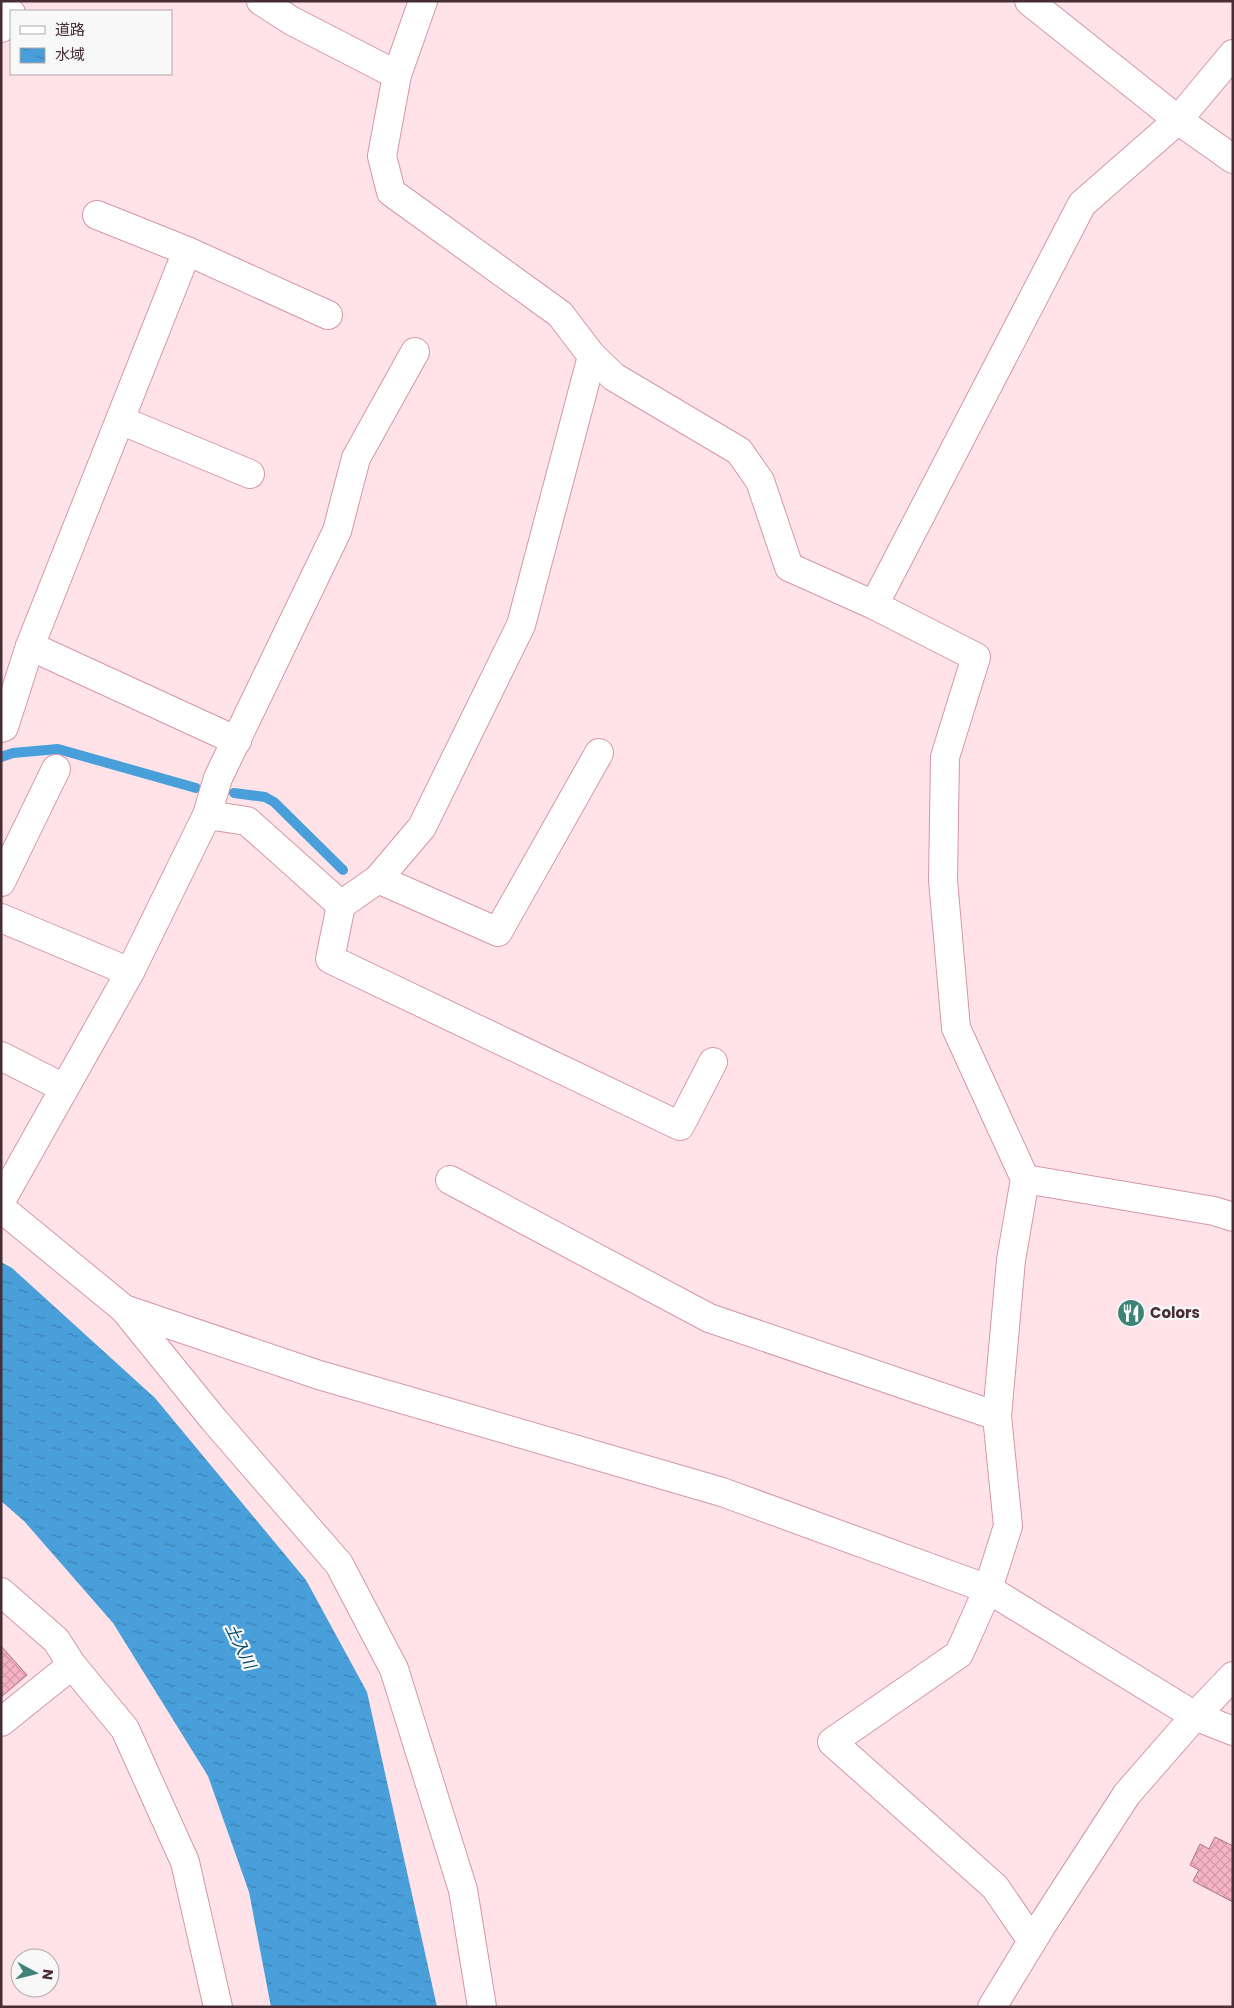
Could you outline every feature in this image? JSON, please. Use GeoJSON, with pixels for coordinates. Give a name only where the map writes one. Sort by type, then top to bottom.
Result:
{"type":"FeatureCollection","features":[{"type":"Feature","properties":{"kind":"street"},"geometry":{"type":"LineString","coordinates":[[261,1],[292,21],[397,75]]}},
{"type":"Feature","properties":{"kind":"street"},"geometry":{"type":"LineString","coordinates":[[423,1],[397,75],[382,156],[390,192],[560,314],[592,356],[614,377],[739,451],[760,481],[789,567],[874,605],[976,657],[945,758],[943,880],[956,1028],[1025,1179],[1010,1260],[996,1416],[1008,1526],[988,1589],[959,1654],[832,1742],[996,1887],[1032,1940]]}},
{"type":"Feature","properties":{"kind":"street"},"geometry":{"type":"LineString","coordinates":[[1029,1],[1178,120],[1233,159]]}},
{"type":"Feature","properties":{"kind":"street"},"geometry":{"type":"LineString","coordinates":[[1,28],[10,15]]}},
{"type":"Feature","properties":{"kind":"street"},"geometry":{"type":"LineString","coordinates":[[874,605],[1082,204],[1178,120],[1233,54]]}},
{"type":"Feature","properties":{"kind":"street"},"geometry":{"type":"LineString","coordinates":[[98,215],[187,251],[328,315]]}},
{"type":"Feature","properties":{"kind":"street"},"geometry":{"type":"LineString","coordinates":[[1,728],[4,727],[30,646],[187,251]]}},
{"type":"Feature","properties":{"kind":"street"},"geometry":{"type":"LineString","coordinates":[[1,1200],[130,972],[207,815],[218,778],[337,531],[356,458],[415,352]]}},
{"type":"Feature","properties":{"kind":"street"},"geometry":{"type":"LineString","coordinates":[[592,356],[522,624],[422,826],[378,879],[341,905],[330,959],[680,1126],[713,1062]]}},
{"type":"Feature","properties":{"kind":"street"},"geometry":{"type":"LineString","coordinates":[[120,420],[250,474]]}},
{"type":"Feature","properties":{"kind":"street"},"geometry":{"type":"LineString","coordinates":[[30,646],[236,741]]}},
{"type":"Feature","properties":{"kind":"street"},"geometry":{"type":"LineString","coordinates":[[378,879],[498,932],[599,753]]}},
{"type":"Feature","properties":{"kind":"street"},"geometry":{"type":"LineString","coordinates":[[1,882],[56,769]]}},
{"type":"Feature","properties":{"kind":"street"},"geometry":{"type":"LineString","coordinates":[[207,815],[247,821],[341,905]]}},
{"type":"Feature","properties":{"kind":"street"},"geometry":{"type":"LineString","coordinates":[[1,918],[130,972]]}},
{"type":"Feature","properties":{"kind":"street"},"geometry":{"type":"LineString","coordinates":[[1,1056],[64,1088]]}},
{"type":"Feature","properties":{"kind":"street"},"geometry":{"type":"LineString","coordinates":[[1025,1179],[1214,1211],[1233,1217]]}},
{"type":"Feature","properties":{"kind":"street"},"geometry":{"type":"LineString","coordinates":[[450,1180],[709,1318],[996,1416]]}},
{"type":"Feature","properties":{"kind":"street"},"geometry":{"type":"LineString","coordinates":[[1,1208],[124,1309],[214,1420],[339,1564],[394,1669],[463,1890],[482,2007]]}},
{"type":"Feature","properties":{"kind":"street"},"geometry":{"type":"LineString","coordinates":[[124,1309],[319,1375],[722,1492],[988,1589],[1195,1716],[1233,1731]]}},
{"type":"Feature","properties":{"kind":"street"},"geometry":{"type":"LineString","coordinates":[[1,1592],[56,1640],[72,1664],[126,1729],[185,1862],[218,2007]]}},
{"type":"Feature","properties":{"kind":"street"},"geometry":{"type":"LineString","coordinates":[[1,1722],[72,1664]]}},
{"type":"Feature","properties":{"kind":"street"},"geometry":{"type":"LineString","coordinates":[[992,2007],[1032,1940],[1127,1794],[1195,1716],[1233,1676]]}},
{"type":"Feature","properties":{"kind":"water","name":"土入川"},"geometry":{"type":"Polygon","coordinates":[[[1,1262],[12,1268],[155,1398],[306,1580],[367,1692],[437,2007],[271,2007],[249,1892],[208,1776],[113,1623],[24,1521],[1,1501],[1,1262]]]}},
{"type":"Feature","properties":{"kind":"building"},"geometry":{"type":"Polygon","coordinates":[[[1,1646],[27,1675],[1,1697],[1,1646]]]}},
{"type":"Feature","properties":{"kind":"building"},"geometry":{"type":"Polygon","coordinates":[[[1215,1837],[1233,1846],[1233,1902],[1193,1881],[1199,1870],[1190,1865],[1200,1844],[1209,1849],[1215,1837]]]}},
{"type":"Feature","properties":{"kind":"waterway"},"geometry":{"type":"LineString","coordinates":[[1,757],[13,753],[58,749],[196,788]]}},
{"type":"Feature","properties":{"kind":"waterway"},"geometry":{"type":"LineString","coordinates":[[234,793],[265,797],[274,802],[343,870]]}},
{"type":"Feature","properties":{"kind":"place","name":"Colors"},"geometry":{"type":"Point","coordinates":[1131,1313]}}]}
